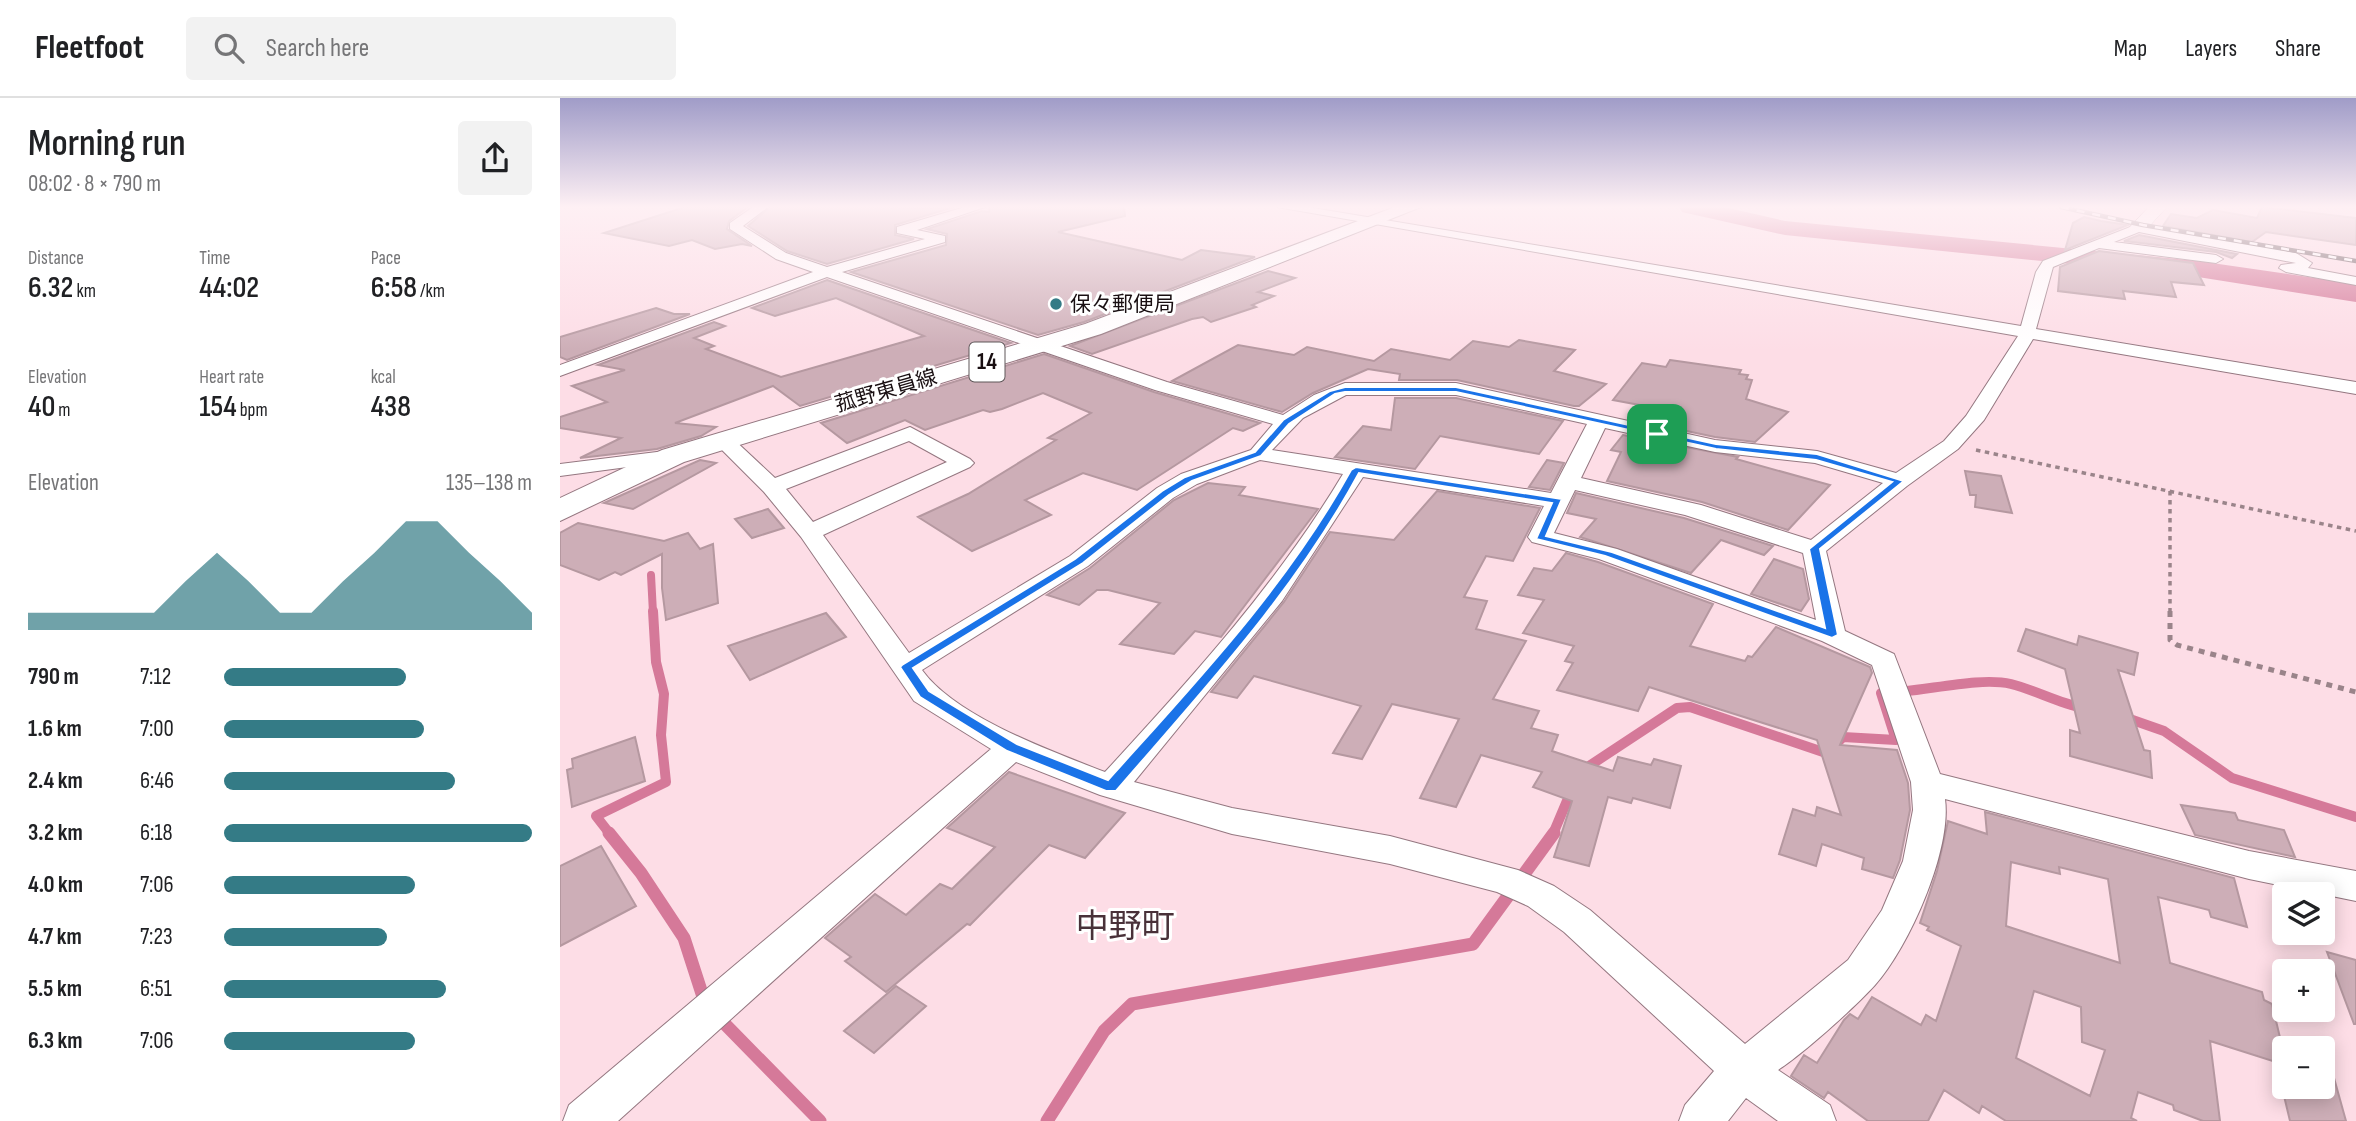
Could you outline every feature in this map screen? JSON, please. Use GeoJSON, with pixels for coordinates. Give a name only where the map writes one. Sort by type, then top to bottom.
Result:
{"type":"FeatureCollection","features":[{"type":"Feature","properties":{"kind":"main road","name":"菰野東員線"},"geometry":{"type":"LineString","coordinates":[[560,510],[673,456],[722,439],[1044,345],[1288,255]]}},
{"type":"Feature","properties":{"kind":"street"},"geometry":{"type":"LineString","coordinates":[[782,255],[1161,386],[1286,422]]}},
{"type":"Feature","properties":{"kind":"street"},"geometry":{"type":"LineString","coordinates":[[560,370],[826,272],[886,255]]}},
{"type":"Feature","properties":{"kind":"street"},"geometry":{"type":"LineString","coordinates":[[1568,255],[2356,388]]}},
{"type":"Feature","properties":{"kind":"street"},"geometry":{"type":"LineString","coordinates":[[1814,549],[1899,481],[1951,444],[1974,419],[2003,377],[2026,333],[2043,272],[2053,262],[2074,255]]}},
{"type":"Feature","properties":{"kind":"street"},"geometry":{"type":"LineString","coordinates":[[2182,255],[2298,269],[2356,281]]}},
{"type":"Feature","properties":{"kind":"street"},"geometry":{"type":"LineString","coordinates":[[2284,255],[2305,262],[2298,269]]}},
{"type":"Feature","properties":{"kind":"street"},"geometry":{"type":"LineString","coordinates":[[906,667],[1079,561],[1165,493],[1189,479],[1258,454],[1286,422],[1332,392],[1345,389],[1456,389],[1716,446],[1817,457],[1899,481]]}},
{"type":"Feature","properties":{"kind":"street"},"geometry":{"type":"LineString","coordinates":[[1598,422],[1540,537],[1608,554],[1832,635],[1884,660],[1927,782],[1930,810],[1927,834],[1914,881],[1895,922],[1861,972],[1769,1052],[1742,1069],[1701,1121]]}},
{"type":"Feature","properties":{"kind":"street"},"geometry":{"type":"LineString","coordinates":[[772,487],[910,433],[963,463],[809,532]]}},
{"type":"Feature","properties":{"kind":"street"},"geometry":{"type":"LineString","coordinates":[[722,439],[772,487],[809,532],[924,694],[1012,748],[1111,787],[1232,821],[1390,850],[1506,880],[1541,896],[1577,922],[1742,1069],[1814,1121]]}},
{"type":"Feature","properties":{"kind":"street"},"geometry":{"type":"LineString","coordinates":[[1258,454],[1356,470],[1564,491],[1630,493],[1750,525],[1814,549]]}},
{"type":"Feature","properties":{"kind":"street"},"geometry":{"type":"LineString","coordinates":[[560,470],[673,456]]}},
{"type":"Feature","properties":{"kind":"street"},"geometry":{"type":"LineString","coordinates":[[1111,787],[1247,632],[1326,525],[1356,470]]}},
{"type":"Feature","properties":{"kind":"street"},"geometry":{"type":"LineString","coordinates":[[1814,549],[1832,635]]}},
{"type":"Feature","properties":{"kind":"street"},"geometry":{"type":"LineString","coordinates":[[585,1121],[1012,748]]}},
{"type":"Feature","properties":{"kind":"street"},"geometry":{"type":"LineString","coordinates":[[1927,782],[2249,865],[2356,886]]}},
{"type":"Feature","properties":{"kind":"path"},"geometry":{"type":"LineString","coordinates":[[1951,444],[2356,531]]}},
{"type":"Feature","properties":{"kind":"path"},"geometry":{"type":"LineString","coordinates":[[2170,491],[2169,640],[2177,645],[2356,692]]}},
{"type":"Feature","properties":{"kind":"building"},"geometry":{"type":"Polygon","coordinates":[[[799,255],[859,255],[827,264],[799,255]]]}},
{"type":"Feature","properties":{"kind":"building"},"geometry":{"type":"Polygon","coordinates":[[[912,255],[1159,255],[1182,260],[1192,255],[1255,257],[1084,322],[1038,335],[851,272],[912,255]]]}},
{"type":"Feature","properties":{"kind":"building"},"geometry":{"type":"Polygon","coordinates":[[[2090,255],[2128,255],[2193,263],[2204,285],[2171,282],[2176,297],[2123,291],[2125,299],[2058,291],[2060,267],[2090,255]]]}},
{"type":"Feature","properties":{"kind":"building"},"geometry":{"type":"Polygon","coordinates":[[[1268,271],[1295,278],[1258,292],[1274,296],[1252,305],[1256,307],[1211,322],[1203,317],[1192,319],[1092,354],[1070,346],[1268,271]]]}},
{"type":"Feature","properties":{"kind":"building"},"geometry":{"type":"Polygon","coordinates":[[[827,280],[1011,343],[800,406],[773,386],[675,423],[716,427],[701,436],[657,449],[580,458],[621,438],[560,428],[560,417],[607,402],[572,386],[625,370],[598,365],[714,322],[725,326],[694,338],[714,346],[706,349],[781,377],[924,336],[836,298],[775,316],[752,308],[827,280]]]}},
{"type":"Feature","properties":{"kind":"building"},"geometry":{"type":"Polygon","coordinates":[[[656,308],[674,314],[690,314],[567,360],[560,357],[560,337],[656,308]]]}},
{"type":"Feature","properties":{"kind":"building"},"geometry":{"type":"Polygon","coordinates":[[[1519,340],[1575,350],[1554,371],[1606,384],[1579,406],[1574,406],[1457,380],[1399,380],[1400,374],[1368,369],[1313,393],[1282,412],[1172,381],[1238,345],[1294,355],[1307,347],[1374,361],[1391,349],[1450,360],[1473,341],[1509,347],[1519,340]]]}},
{"type":"Feature","properties":{"kind":"building"},"geometry":{"type":"Polygon","coordinates":[[[1044,354],[1154,392],[1260,423],[1243,431],[1233,428],[1137,490],[1083,473],[1025,500],[1051,515],[972,551],[918,517],[968,494],[1056,440],[1048,438],[1091,413],[1043,393],[1002,409],[990,412],[983,410],[925,430],[905,420],[847,443],[821,423],[1044,354]]]}},
{"type":"Feature","properties":{"kind":"building"},"geometry":{"type":"Polygon","coordinates":[[[1670,360],[1741,370],[1739,374],[1748,375],[1746,379],[1752,380],[1746,399],[1788,412],[1755,442],[1715,437],[1635,420],[1645,406],[1613,400],[1642,363],[1666,367],[1670,360]]]}},
{"type":"Feature","properties":{"kind":"building"},"geometry":{"type":"Polygon","coordinates":[[[1395,398],[1456,398],[1563,421],[1539,454],[1440,436],[1415,469],[1335,457],[1363,426],[1391,430],[1395,398]]]}},
{"type":"Feature","properties":{"kind":"building"},"geometry":{"type":"Polygon","coordinates":[[[1623,435],[1738,457],[1736,459],[1830,485],[1788,530],[1702,502],[1607,481],[1621,452],[1611,450],[1623,435]]]}},
{"type":"Feature","properties":{"kind":"building"},"geometry":{"type":"Polygon","coordinates":[[[700,460],[716,463],[633,509],[604,503],[700,460]]]}},
{"type":"Feature","properties":{"kind":"building"},"geometry":{"type":"Polygon","coordinates":[[[1547,460],[1564,463],[1550,490],[1529,487],[1547,460]]]}},
{"type":"Feature","properties":{"kind":"building"},"geometry":{"type":"Polygon","coordinates":[[[1965,471],[2001,476],[2012,513],[1975,507],[1976,495],[1970,495],[1965,471]]]}},
{"type":"Feature","properties":{"kind":"building"},"geometry":{"type":"Polygon","coordinates":[[[1208,483],[1245,487],[1239,495],[1318,509],[1221,637],[1195,631],[1174,654],[1120,644],[1160,603],[1108,590],[1097,590],[1079,605],[1047,595],[1090,568],[1174,500],[1208,483]]]}},
{"type":"Feature","properties":{"kind":"building"},"geometry":{"type":"Polygon","coordinates":[[[1437,491],[1540,508],[1513,561],[1486,556],[1464,597],[1487,601],[1476,629],[1526,641],[1493,699],[1539,711],[1531,728],[1558,735],[1552,751],[1613,771],[1618,757],[1651,765],[1654,759],[1681,766],[1670,808],[1633,798],[1631,803],[1608,797],[1589,866],[1554,857],[1572,801],[1533,787],[1542,772],[1481,755],[1456,807],[1420,798],[1459,719],[1392,704],[1362,759],[1333,753],[1361,706],[1254,676],[1237,698],[1211,692],[1284,602],[1330,532],[1394,540],[1437,491]]]}},
{"type":"Feature","properties":{"kind":"building"},"geometry":{"type":"Polygon","coordinates":[[[1576,493],[1684,518],[1773,546],[1764,555],[1721,540],[1691,573],[1580,537],[1596,519],[1567,513],[1576,493]]]}},
{"type":"Feature","properties":{"kind":"building"},"geometry":{"type":"Polygon","coordinates":[[[768,509],[784,528],[752,538],[735,519],[768,509]]]}},
{"type":"Feature","properties":{"kind":"building"},"geometry":{"type":"Polygon","coordinates":[[[578,523],[664,541],[688,533],[700,549],[713,544],[718,603],[666,620],[662,554],[621,575],[615,572],[599,580],[560,565],[560,533],[578,523]]]}},
{"type":"Feature","properties":{"kind":"building"},"geometry":{"type":"Polygon","coordinates":[[[1566,553],[1713,604],[1690,646],[1745,661],[1748,656],[1752,657],[1776,627],[1870,667],[1872,673],[1840,745],[1897,750],[1908,783],[1910,810],[1900,860],[1893,878],[1862,869],[1864,858],[1822,844],[1816,866],[1779,854],[1793,809],[1815,816],[1817,807],[1841,815],[1817,740],[1649,687],[1638,711],[1557,690],[1573,663],[1565,661],[1574,646],[1523,633],[1544,600],[1518,595],[1534,568],[1552,571],[1566,553]]]}},
{"type":"Feature","properties":{"kind":"building"},"geometry":{"type":"Polygon","coordinates":[[[1774,559],[1803,569],[1809,599],[1801,611],[1751,594],[1774,559]]]}},
{"type":"Feature","properties":{"kind":"building"},"geometry":{"type":"Polygon","coordinates":[[[826,613],[846,637],[750,680],[728,646],[826,613]]]}},
{"type":"Feature","properties":{"kind":"building"},"geometry":{"type":"Polygon","coordinates":[[[2026,629],[2077,645],[2079,636],[2138,653],[2134,675],[2118,670],[2144,750],[2150,751],[2152,778],[2070,756],[2070,730],[2080,733],[2065,669],[2018,651],[2026,629]]]}},
{"type":"Feature","properties":{"kind":"building"},"geometry":{"type":"Polygon","coordinates":[[[635,737],[645,781],[572,807],[567,770],[573,768],[572,759],[635,737]]]}},
{"type":"Feature","properties":{"kind":"building"},"geometry":{"type":"Polygon","coordinates":[[[1009,772],[1125,813],[1085,858],[1049,845],[970,925],[967,924],[886,992],[845,961],[851,957],[825,938],[875,894],[906,915],[940,884],[952,889],[995,847],[947,828],[1009,772]]]}},
{"type":"Feature","properties":{"kind":"building"},"geometry":{"type":"Polygon","coordinates":[[[2181,805],[2235,813],[2238,820],[2284,830],[2295,857],[2195,835],[2181,805]]]}},
{"type":"Feature","properties":{"kind":"building"},"geometry":{"type":"Polygon","coordinates":[[[1985,812],[2234,878],[2247,927],[2211,917],[2209,910],[2158,897],[2170,963],[2262,992],[2264,1000],[2272,1004],[2272,1022],[2276,1022],[2280,1036],[2272,1036],[2272,1061],[2210,1041],[2220,1121],[2203,1121],[2174,1110],[2173,1105],[2138,1092],[2131,1118],[2137,1121],[2006,1121],[1982,1106],[1979,1113],[1944,1090],[1928,1121],[1868,1121],[1828,1092],[1824,1098],[1791,1076],[1804,1055],[1817,1063],[1844,1020],[1850,1014],[1858,1019],[1872,997],[1921,1025],[1926,1015],[1936,1021],[1961,946],[1927,930],[1929,927],[1920,923],[1937,871],[1948,821],[1987,834],[1985,812]],[[2011,862],[2006,926],[2120,963],[2108,879],[2059,867],[2060,874],[2011,862]],[[2034,991],[2016,1058],[2090,1096],[2105,1050],[2082,1042],[2081,1007],[2034,991]]]}},
{"type":"Feature","properties":{"kind":"building"},"geometry":{"type":"Polygon","coordinates":[[[601,846],[636,906],[560,946],[560,866],[601,846]]]}},
{"type":"Feature","properties":{"kind":"building"},"geometry":{"type":"Polygon","coordinates":[[[2327,952],[2356,960],[2356,1024],[2335,973],[2335,959],[2330,959],[2327,952]]]}},
{"type":"Feature","properties":{"kind":"building"},"geometry":{"type":"Polygon","coordinates":[[[896,986],[926,1006],[874,1053],[844,1031],[896,986]]]}},
{"type":"Feature","properties":{"kind":"building"},"geometry":{"type":"Polygon","coordinates":[[[2335,1082],[2346,1121],[2290,1121],[2285,1099],[2335,1099],[2335,1082]]]}},
{"type":"Feature","properties":{"kind":"waterway"},"geometry":{"type":"LineString","coordinates":[[2054,255],[2198,269],[2356,293]]}},
{"type":"Feature","properties":{"kind":"waterway"},"geometry":{"type":"LineString","coordinates":[[651,575],[653,613]]}},
{"type":"Feature","properties":{"kind":"waterway"},"geometry":{"type":"LineString","coordinates":[[610,834],[596,816],[666,782],[661,735],[664,694],[656,662],[653,611]]}},
{"type":"Feature","properties":{"kind":"waterway"},"geometry":{"type":"LineString","coordinates":[[1583,770],[1677,708],[1690,707],[1826,753],[1843,737],[1896,740],[1881,693],[1997,682],[2011,684],[2083,708]]}},
{"type":"Feature","properties":{"kind":"waterway"},"geometry":{"type":"LineString","coordinates":[[2124,717],[2164,731],[2232,778],[2356,817]]}},
{"type":"Feature","properties":{"kind":"waterway"},"geometry":{"type":"LineString","coordinates":[[1553,834],[1572,789]]}},
{"type":"Feature","properties":{"kind":"waterway"},"geometry":{"type":"LineString","coordinates":[[609,833],[641,873],[684,938],[705,1003]]}},
{"type":"Feature","properties":{"kind":"waterway"},"geometry":{"type":"LineString","coordinates":[[1047,1121],[1104,1031],[1132,1004],[1473,944],[1554,833]]}},
{"type":"Feature","properties":{"kind":"waterway"},"geometry":{"type":"LineString","coordinates":[[717,1016],[820,1121]]}},
{"type":"Feature","properties":{"kind":"railway"},"geometry":{"type":"LineString","coordinates":[[2319,255],[2356,261]]}},
{"type":"Feature","properties":{"kind":"place","name":"保々郵便局"},"geometry":{"type":"Point","coordinates":[1056,304]}},
{"type":"Feature","properties":{"kind":"district","name":"中野町"},"geometry":{"type":"Point","coordinates":[1125,927]}},
{"type":"Feature","properties":{"kind":"route"},"geometry":{"type":"LineString","coordinates":[[1345,389],[1456,389],[1573,413],[1598,422],[1657,434],[1716,446],[1817,457],[1899,481],[1814,549],[1832,635],[1608,554],[1540,537],[1558,501],[1356,470],[1326,525],[1247,632],[1111,787],[1012,748],[924,694],[906,667],[1079,561],[1133,521],[1165,493],[1189,479],[1258,454],[1286,422],[1332,392],[1345,389]]}}]}
